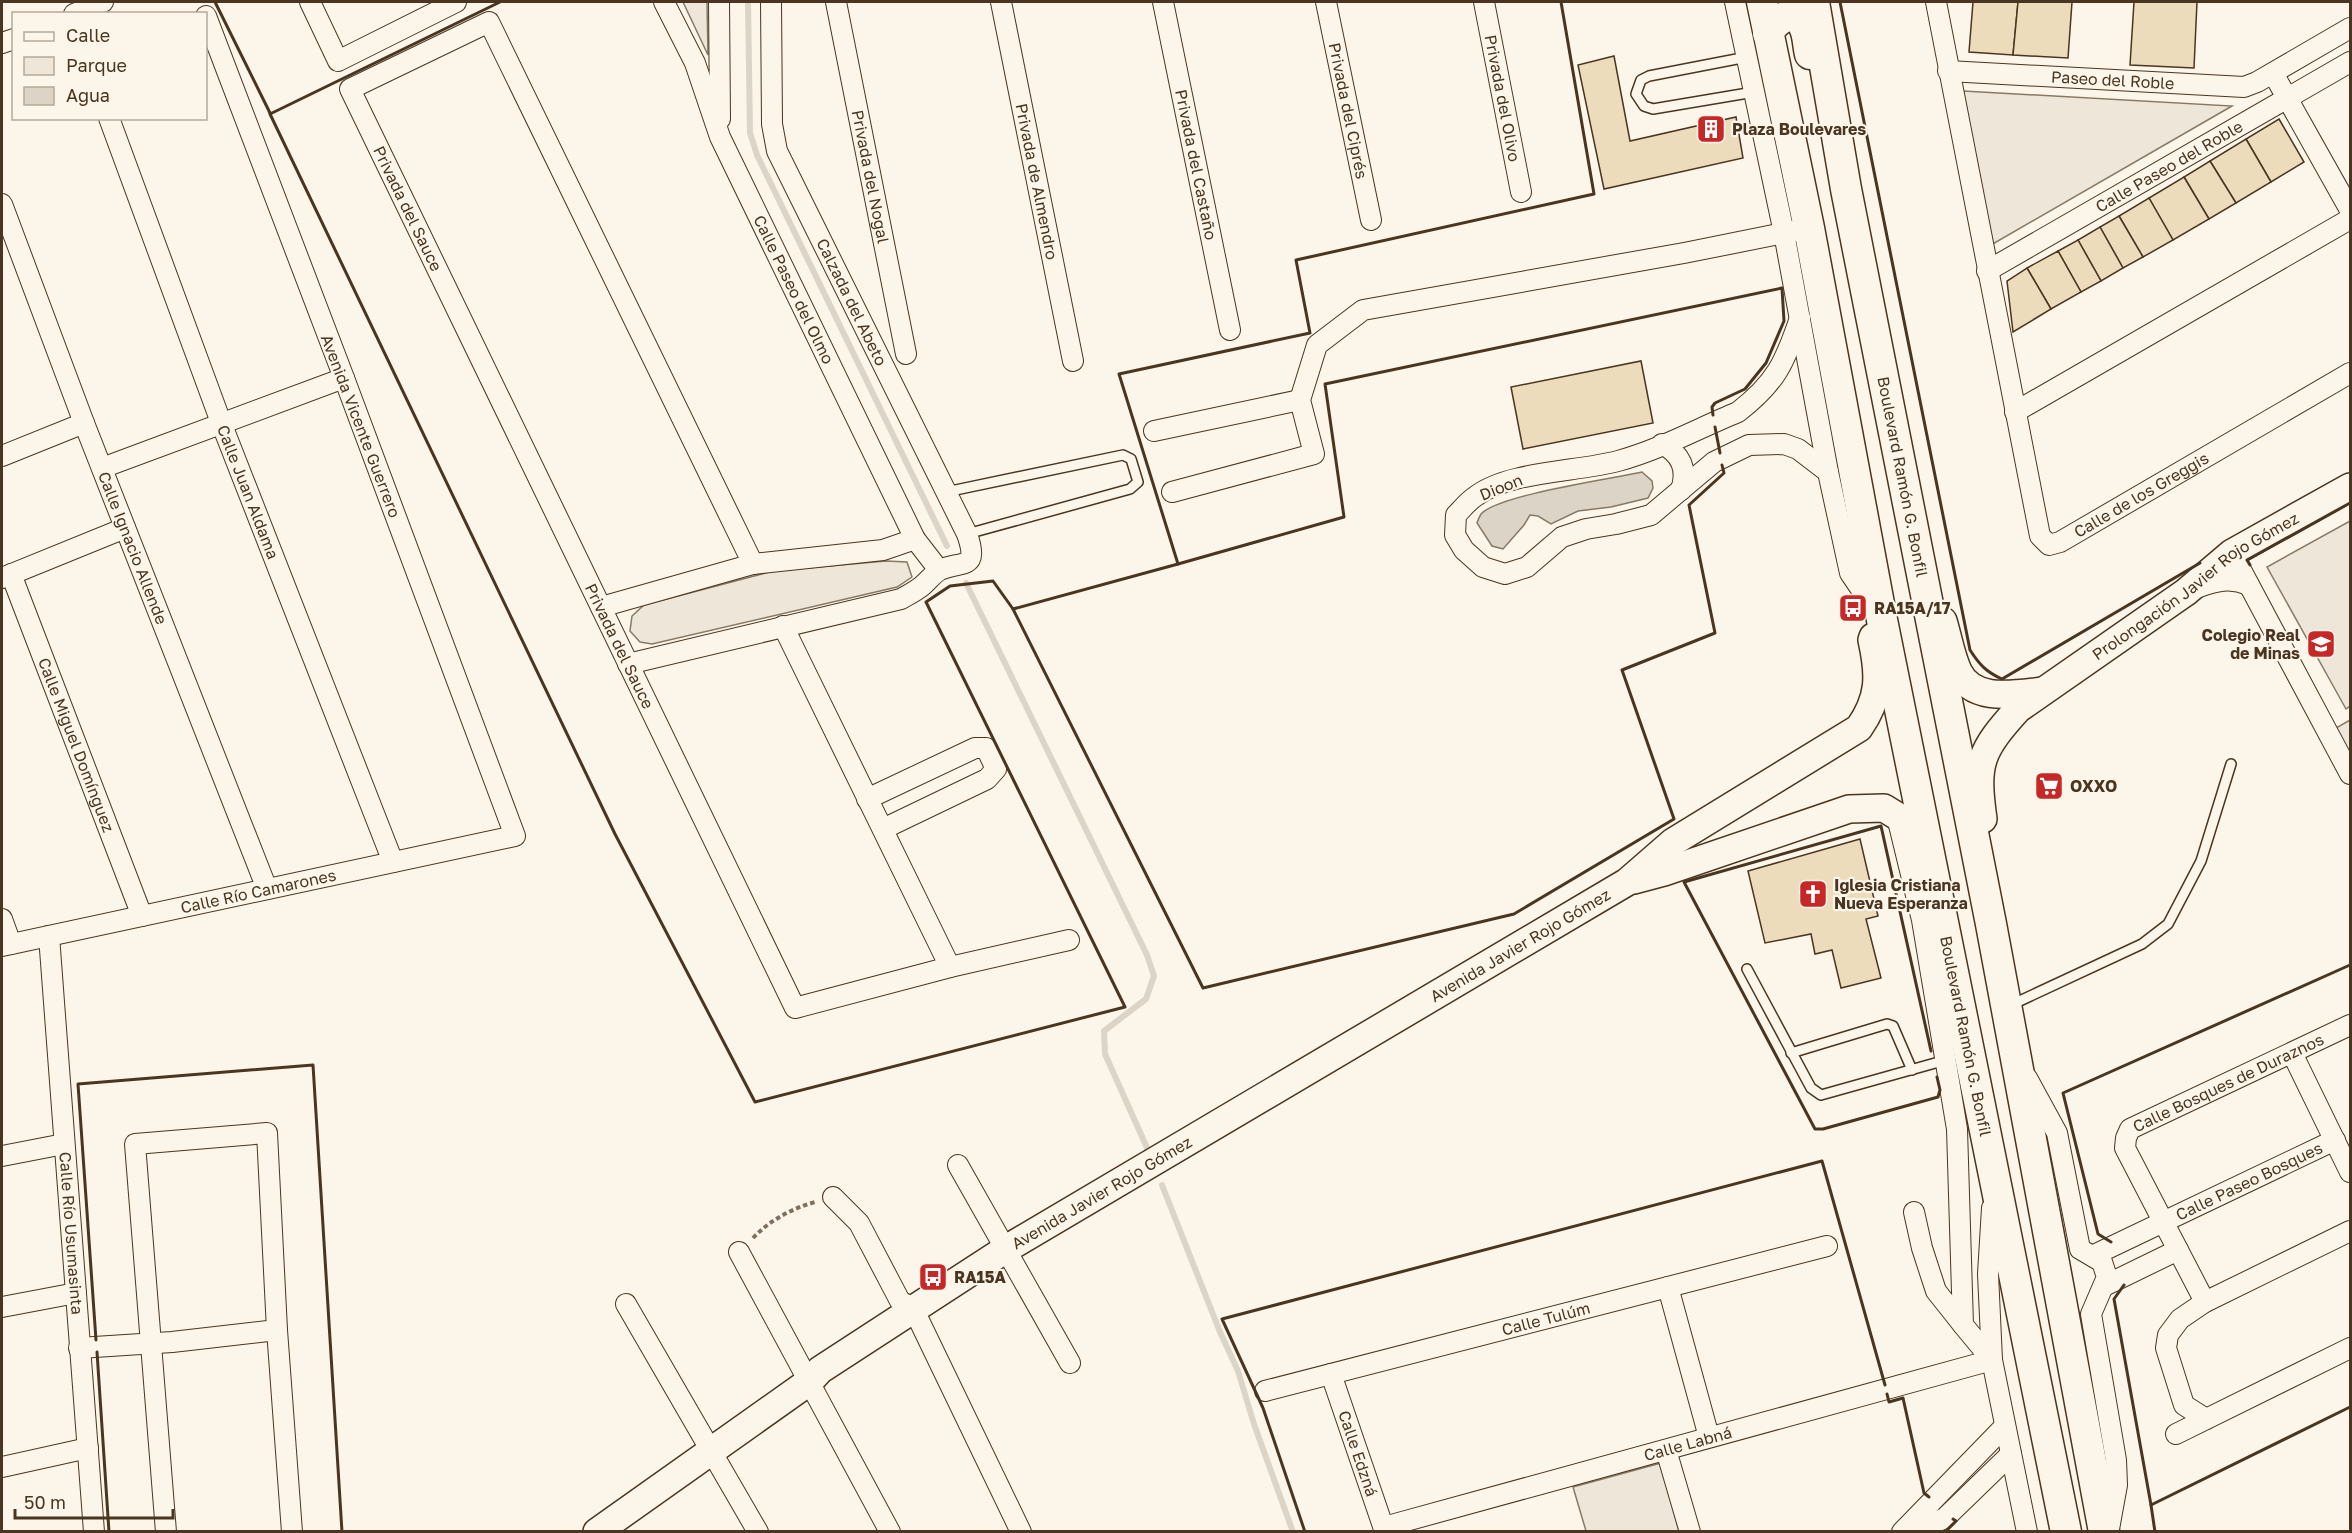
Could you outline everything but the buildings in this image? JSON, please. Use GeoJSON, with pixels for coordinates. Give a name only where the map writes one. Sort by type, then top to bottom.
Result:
{"type":"FeatureCollection","features":[{"type":"Feature","properties":{"kind":"main road","name":"Boulevard Ramón G. Bonfil"},"geometry":{"type":"LineString","coordinates":[[1762,2],[1796,230],[1909,749],[2066,1532]]}},
{"type":"Feature","properties":{"kind":"main road","name":"Boulevard Ramón G. Bonfil"},"geometry":{"type":"LineString","coordinates":[[1814,2],[1846,189],[1991,924],[2106,1532]]}},
{"type":"Feature","properties":{"kind":"main road"},"geometry":{"type":"LineString","coordinates":[[1768,33],[1773,24],[1782,16],[1791,16],[1799,20],[1805,28],[1827,142],[1846,189]]}},
{"type":"Feature","properties":{"kind":"street"},"geometry":{"type":"LineString","coordinates":[[77,12],[103,2]]}},
{"type":"Feature","properties":{"kind":"street"},"geometry":{"type":"LineString","coordinates":[[310,2],[338,61],[456,2]]}},
{"type":"Feature","properties":{"kind":"street","name":"Calle Paseo del Olmo"},"geometry":{"type":"LineString","coordinates":[[664,2],[695,63],[720,137],[915,539],[939,570]]}},
{"type":"Feature","properties":{"kind":"street"},"geometry":{"type":"LineString","coordinates":[[719,2],[720,137]]}},
{"type":"Feature","properties":{"kind":"street","name":"Calzada del Abeto"},"geometry":{"type":"LineString","coordinates":[[771,2],[772,123],[777,151],[971,545],[971,556],[964,564],[939,570]]}},
{"type":"Feature","properties":{"kind":"street","name":"Privada del Nogal"},"geometry":{"type":"LineString","coordinates":[[836,2],[906,354]]}},
{"type":"Feature","properties":{"kind":"street","name":"Privada de Almendro"},"geometry":{"type":"LineString","coordinates":[[1000,2],[1073,361]]}},
{"type":"Feature","properties":{"kind":"street","name":"Privada del Castaño"},"geometry":{"type":"LineString","coordinates":[[1162,2],[1230,330]]}},
{"type":"Feature","properties":{"kind":"street","name":"Privada del Ciprés"},"geometry":{"type":"LineString","coordinates":[[1326,2],[1371,220]]}},
{"type":"Feature","properties":{"kind":"street","name":"Privada del Olivo"},"geometry":{"type":"LineString","coordinates":[[1484,2],[1521,192]]}},
{"type":"Feature","properties":{"kind":"street","name":"Boulevard Ramón G. Bonfil"},"geometry":{"type":"LineString","coordinates":[[1735,2],[1754,92],[1796,230],[1800,318],[1828,472],[1850,573],[1882,620]]}},
{"type":"Feature","properties":{"kind":"street"},"geometry":{"type":"LineString","coordinates":[[1936,2],[1987,271]]}},
{"type":"Feature","properties":{"kind":"street","name":"Avenida Vicente Guerrero"},"geometry":{"type":"LineString","coordinates":[[207,20],[515,836]]}},
{"type":"Feature","properties":{"kind":"street","name":"Privada del Sauce"},"geometry":{"type":"LineString","coordinates":[[753,564],[489,22],[350,89],[795,1008],[950,967]]}},
{"type":"Feature","properties":{"kind":"street"},"geometry":{"type":"LineString","coordinates":[[2350,28],[2273,73],[2350,210]]}},
{"type":"Feature","properties":{"kind":"street","name":"Calle Paseo del Roble"},"geometry":{"type":"LineString","coordinates":[[1987,271],[2350,62]]}},
{"type":"Feature","properties":{"kind":"street","name":"Paseo del Roble"},"geometry":{"type":"LineString","coordinates":[[1948,70],[2230,87],[2244,87],[2273,73]]}},
{"type":"Feature","properties":{"kind":"street","name":"Calle Juan Aldama"},"geometry":{"type":"LineString","coordinates":[[110,120],[222,425],[393,862]]}},
{"type":"Feature","properties":{"kind":"street","name":"Calle Ignacio Allende"},"geometry":{"type":"LineString","coordinates":[[2,204],[84,423],[267,889]]}},
{"type":"Feature","properties":{"kind":"street"},"geometry":{"type":"LineString","coordinates":[[2015,412],[2350,219]]}},
{"type":"Feature","properties":{"kind":"street"},"geometry":{"type":"LineString","coordinates":[[1172,492],[1314,454],[1300,400],[1317,345],[1363,310],[1684,253],[1796,230]]}},
{"type":"Feature","properties":{"kind":"street","name":"Calle de los Greggis"},"geometry":{"type":"LineString","coordinates":[[1987,271],[2040,536],[2049,545],[2060,542],[2350,373]]}},
{"type":"Feature","properties":{"kind":"street","name":"Dioon"},"geometry":{"type":"LineString","coordinates":[[1800,318],[1786,357],[1773,379],[1754,400],[1738,412],[1620,460],[1575,470],[1534,474],[1495,486],[1476,495],[1456,515],[1455,535],[1464,550],[1483,567],[1505,574],[1527,567],[1562,537],[1586,529],[1651,515],[1714,462],[1749,445],[1784,444],[1798,449],[1828,472]]}},
{"type":"Feature","properties":{"kind":"street"},"geometry":{"type":"LineString","coordinates":[[102,468],[344,378]]}},
{"type":"Feature","properties":{"kind":"street"},"geometry":{"type":"LineString","coordinates":[[1154,430],[1300,400]]}},
{"type":"Feature","properties":{"kind":"street"},"geometry":{"type":"LineString","coordinates":[[1738,412],[1749,445]]}},
{"type":"Feature","properties":{"kind":"street"},"geometry":{"type":"LineString","coordinates":[[2,456],[84,423]]}},
{"type":"Feature","properties":{"kind":"street"},"geometry":{"type":"LineString","coordinates":[[1662,444],[1672,449],[1680,457],[1685,479],[1681,490]]}},
{"type":"Feature","properties":{"kind":"street","name":"Prolongación Javier Rojo Gómez"},"geometry":{"type":"LineString","coordinates":[[1991,924],[1990,872],[1978,784],[1983,754],[1998,730],[2018,709],[2043,690],[2188,590],[2232,553],[2350,487]]}},
{"type":"Feature","properties":{"kind":"street","name":"Prolongación Javier Rojo Gómez"},"geometry":{"type":"LineString","coordinates":[[1906,494],[1958,672],[1969,685],[1983,693],[2043,690]]}},
{"type":"Feature","properties":{"kind":"street"},"geometry":{"type":"LineString","coordinates":[[6,576],[125,528]]}},
{"type":"Feature","properties":{"kind":"street"},"geometry":{"type":"LineString","coordinates":[[601,607],[753,564],[883,550],[915,539]]}},
{"type":"Feature","properties":{"kind":"street"},"geometry":{"type":"LineString","coordinates":[[2232,553],[2350,774]]}},
{"type":"Feature","properties":{"kind":"street"},"geometry":{"type":"LineString","coordinates":[[628,664],[901,599],[922,587],[939,570]]}},
{"type":"Feature","properties":{"kind":"street","name":"Calle Miguel Domínguez"},"geometry":{"type":"LineString","coordinates":[[6,576],[142,916]]}},
{"type":"Feature","properties":{"kind":"street"},"geometry":{"type":"LineString","coordinates":[[2188,590],[2218,580],[2236,580],[2250,585]]}},
{"type":"Feature","properties":{"kind":"street","name":"Avenida Javier Rojo Gómez"},"geometry":{"type":"LineString","coordinates":[[606,1529],[810,1381],[820,1370],[913,1308],[1006,1249],[1627,882],[1673,842],[1860,728],[1871,711],[1875,699],[1877,665],[1872,640],[1882,620]]}},
{"type":"Feature","properties":{"kind":"street"},"geometry":{"type":"LineString","coordinates":[[783,626],[950,967],[1069,940]]}},
{"type":"Feature","properties":{"kind":"street"},"geometry":{"type":"LineString","coordinates":[[867,799],[975,748],[986,748],[991,755],[996,769],[987,779],[883,829]]}},
{"type":"Feature","properties":{"kind":"street","name":"Avenida Javier Rojo Gómez"},"geometry":{"type":"LineString","coordinates":[[1627,882],[1664,872],[1849,809],[1884,808],[1897,816]]}},
{"type":"Feature","properties":{"kind":"street"},"geometry":{"type":"LineString","coordinates":[[1897,816],[1908,823],[1933,874]]}},
{"type":"Feature","properties":{"kind":"street","name":"Boulevard Ramón G. Bonfil"},"geometry":{"type":"LineString","coordinates":[[1897,816],[1922,921],[1957,1129],[1963,1325],[1992,1360]]}},
{"type":"Feature","properties":{"kind":"street","name":"Calle Río Camarones"},"geometry":{"type":"LineString","coordinates":[[6,945],[515,836]]}},
{"type":"Feature","properties":{"kind":"street"},"geometry":{"type":"LineString","coordinates":[[2,919],[6,945]]}},
{"type":"Feature","properties":{"kind":"street","name":"Calle Río Usumasinta"},"geometry":{"type":"LineString","coordinates":[[49,936],[94,1532]]}},
{"type":"Feature","properties":{"kind":"street","name":"Calle Bosques de Duraznos"},"geometry":{"type":"LineString","coordinates":[[2205,1302],[2125,1148],[2130,1129],[2350,1025]]}},
{"type":"Feature","properties":{"kind":"street"},"geometry":{"type":"LineString","coordinates":[[2292,1053],[2350,1172]]}},
{"type":"Feature","properties":{"kind":"street","name":"Boulevard Ramón G. Bonfil"},"geometry":{"type":"LineString","coordinates":[[2016,1057],[2056,1133],[2080,1249],[2102,1262],[2107,1276],[2091,1314],[2116,1460],[2117,1485],[2106,1532]]}},
{"type":"Feature","properties":{"kind":"street"},"geometry":{"type":"LineString","coordinates":[[166,1532],[135,1144],[267,1133],[277,1330],[292,1532]]}},
{"type":"Feature","properties":{"kind":"street","name":"Calle Paseo Bosques"},"geometry":{"type":"LineString","coordinates":[[2092,1256],[2335,1140]]}},
{"type":"Feature","properties":{"kind":"street"},"geometry":{"type":"LineString","coordinates":[[2,1156],[64,1144]]}},
{"type":"Feature","properties":{"kind":"street"},"geometry":{"type":"LineString","coordinates":[[958,1165],[1070,1363]]}},
{"type":"Feature","properties":{"kind":"street","name":"Boulevard Ramón G. Bonfil"},"geometry":{"type":"LineString","coordinates":[[1994,1172],[1988,1274],[1992,1360],[2027,1532]]}},
{"type":"Feature","properties":{"kind":"street"},"geometry":{"type":"LineString","coordinates":[[833,1197],[859,1223],[900,1301],[913,1308],[1021,1532]]}},
{"type":"Feature","properties":{"kind":"street"},"geometry":{"type":"LineString","coordinates":[[1914,1212],[1922,1248],[1936,1291],[1963,1325]]}},
{"type":"Feature","properties":{"kind":"street"},"geometry":{"type":"LineString","coordinates":[[2206,1419],[2184,1405],[2166,1348],[2168,1335],[2180,1318],[2205,1302],[2350,1231]]}},
{"type":"Feature","properties":{"kind":"street","name":"Calle Tulúm"},"geometry":{"type":"LineString","coordinates":[[1265,1391],[1827,1246]]}},
{"type":"Feature","properties":{"kind":"street"},"geometry":{"type":"LineString","coordinates":[[2113,1246],[2122,1277]]}},
{"type":"Feature","properties":{"kind":"street"},"geometry":{"type":"LineString","coordinates":[[2104,1286],[2178,1250]]}},
{"type":"Feature","properties":{"kind":"street"},"geometry":{"type":"LineString","coordinates":[[739,1252],[890,1532]]}},
{"type":"Feature","properties":{"kind":"street"},"geometry":{"type":"LineString","coordinates":[[1668,1287],[1709,1437]]}},
{"type":"Feature","properties":{"kind":"street"},"geometry":{"type":"LineString","coordinates":[[2,1307],[76,1293]]}},
{"type":"Feature","properties":{"kind":"street"},"geometry":{"type":"LineString","coordinates":[[626,1304],[758,1532]]}},
{"type":"Feature","properties":{"kind":"street"},"geometry":{"type":"LineString","coordinates":[[80,1348],[172,1342],[277,1330]]}},
{"type":"Feature","properties":{"kind":"street"},"geometry":{"type":"LineString","coordinates":[[2176,1434],[2350,1348]]}},
{"type":"Feature","properties":{"kind":"street","name":"Calle Labná"},"geometry":{"type":"LineString","coordinates":[[1385,1529],[1992,1360]]}},
{"type":"Feature","properties":{"kind":"street","name":"Calle Edzná"},"geometry":{"type":"LineString","coordinates":[[1331,1374],[1385,1529]]}},
{"type":"Feature","properties":{"kind":"street"},"geometry":{"type":"LineString","coordinates":[[1902,1532],[2005,1426]]}},
{"type":"Feature","properties":{"kind":"street"},"geometry":{"type":"LineString","coordinates":[[2,1467],[88,1448]]}},
{"type":"Feature","properties":{"kind":"street"},"geometry":{"type":"LineString","coordinates":[[1666,1450],[1690,1532]]}},
{"type":"Feature","properties":{"kind":"street"},"geometry":{"type":"LineString","coordinates":[[1912,1532],[1945,1518],[2011,1454]]}},
{"type":"Feature","properties":{"kind":"lane"},"geometry":{"type":"LineString","coordinates":[[1747,57],[1649,76],[1641,80],[1636,94],[1644,106],[1653,109],[1754,92]]}},
{"type":"Feature","properties":{"kind":"lane"},"geometry":{"type":"LineString","coordinates":[[946,492],[1123,455],[1131,459],[1138,482],[1130,489],[967,534]]}},
{"type":"Feature","properties":{"kind":"lane"},"geometry":{"type":"LineString","coordinates":[[2006,1007],[2142,944],[2168,924],[2201,861],[2231,764]]}},
{"type":"Feature","properties":{"kind":"lane"},"geometry":{"type":"LineString","coordinates":[[1747,969],[1810,1088],[1821,1095],[1946,1060]]}},
{"type":"Feature","properties":{"kind":"lane"},"geometry":{"type":"LineString","coordinates":[[1791,1053],[1887,1024],[1893,1026],[1912,1070]]}},
{"type":"Feature","properties":{"kind":"path"},"geometry":{"type":"LineString","coordinates":[[739,1252],[765,1226],[796,1208],[833,1197]]}},
{"type":"Feature","properties":{"kind":"green space"},"geometry":{"type":"Polygon","coordinates":[[[683,2],[707,2],[708,55],[683,2]]]}},
{"type":"Feature","properties":{"kind":"green space"},"geometry":{"type":"Polygon","coordinates":[[[1963,91],[2232,106],[1991,245],[1963,91]]]}},
{"type":"Feature","properties":{"kind":"green space","name":"Colegio Real de Minas"},"geometry":{"type":"Polygon","coordinates":[[[2350,521],[2350,706],[2346,709],[2267,567],[2350,521]]]}},
{"type":"Feature","properties":{"kind":"green space"},"geometry":{"type":"Polygon","coordinates":[[[886,561],[907,562],[912,577],[897,587],[652,644],[640,642],[630,631],[632,616],[644,605],[773,571],[886,561]]]}},
{"type":"Feature","properties":{"kind":"green space"},"geometry":{"type":"Polygon","coordinates":[[[2350,720],[2350,754],[2336,728],[2350,720]]]}},
{"type":"Feature","properties":{"kind":"green space"},"geometry":{"type":"Polygon","coordinates":[[[1661,1463],[1679,1531],[1586,1531],[1573,1487],[1661,1463]]]}},
{"type":"Feature","properties":{"kind":"water"},"geometry":{"type":"Polygon","coordinates":[[[1642,472],[1652,481],[1653,488],[1648,498],[1611,507],[1578,511],[1551,524],[1538,516],[1530,515],[1503,549],[1492,546],[1477,523],[1481,514],[1509,500],[1556,488],[1642,472]]]}},
{"type":"Feature","properties":{"kind":"waterway"},"geometry":{"type":"LineString","coordinates":[[748,2],[750,133],[757,155],[947,546]]}},
{"type":"Feature","properties":{"kind":"waterway"},"geometry":{"type":"LineString","coordinates":[[966,583],[1147,955],[1154,976],[1146,999],[1104,1031],[1105,1054],[1148,1150]]}},
{"type":"Feature","properties":{"kind":"waterway"},"geometry":{"type":"LineString","coordinates":[[1162,1185],[1220,1332],[1238,1371],[1254,1424],[1293,1532]]}},
{"type":"Feature","properties":{"kind":"wall"},"geometry":{"type":"LineString","coordinates":[[215,2],[270,113]]}},
{"type":"Feature","properties":{"kind":"wall"},"geometry":{"type":"LineString","coordinates":[[500,2],[270,114],[615,834],[755,1102],[1125,1007],[926,602],[950,586],[993,581],[1013,609],[1178,564],[1119,374],[1310,333],[1296,260],[1594,194],[1561,2]]}},
{"type":"Feature","properties":{"kind":"wall"},"geometry":{"type":"LineString","coordinates":[[1840,2],[1970,650],[1983,667],[2002,679],[2200,563]]}},
{"type":"Feature","properties":{"kind":"wall"},"geometry":{"type":"LineString","coordinates":[[1178,564],[1344,517],[1325,384],[1782,288],[1784,321],[1766,363],[1745,389],[1715,403],[1712,407],[1713,415]]}},
{"type":"Feature","properties":{"kind":"wall"},"geometry":{"type":"LineString","coordinates":[[1715,427],[1720,453]]}},
{"type":"Feature","properties":{"kind":"wall"},"geometry":{"type":"LineString","coordinates":[[1013,609],[1203,988],[1514,914],[1674,819],[1622,670],[1715,633],[1689,505],[1724,473],[1722,465]]}},
{"type":"Feature","properties":{"kind":"wall"},"geometry":{"type":"LineString","coordinates":[[2250,565],[2247,560],[2350,503]]}},
{"type":"Feature","properties":{"kind":"wall"},"geometry":{"type":"LineString","coordinates":[[1931,1051],[1881,826],[1684,882],[1815,1129],[1823,1129],[1938,1097],[1940,1090],[1937,1077]]}},
{"type":"Feature","properties":{"kind":"wall"},"geometry":{"type":"LineString","coordinates":[[2111,1242],[2098,1234],[2063,1093],[2350,965]]}},
{"type":"Feature","properties":{"kind":"wall"},"geometry":{"type":"LineString","coordinates":[[96,1340],[78,1084],[313,1065],[342,1532]]}},
{"type":"Feature","properties":{"kind":"wall"},"geometry":{"type":"LineString","coordinates":[[1305,1532],[1263,1408],[1222,1319],[1822,1161],[1885,1385]]}},
{"type":"Feature","properties":{"kind":"wall"},"geometry":{"type":"LineString","coordinates":[[2124,1285],[2114,1299],[2151,1505],[2350,1407]]}},
{"type":"Feature","properties":{"kind":"wall"},"geometry":{"type":"LineString","coordinates":[[97,1352],[109,1532]]}},
{"type":"Feature","properties":{"kind":"wall"},"geometry":{"type":"LineString","coordinates":[[1887,1394],[1889,1402],[1903,1398],[1924,1493],[1929,1497]]}},
{"type":"Feature","properties":{"kind":"wall"},"geometry":{"type":"LineString","coordinates":[[2151,1505],[2155,1532]]}},
{"type":"Feature","properties":{"kind":"wall"},"geometry":{"type":"LineString","coordinates":[[1945,1532],[1956,1521],[1953,1519]]}},
{"type":"Feature","properties":{"kind":"place","name":"Plaza Boulevares"},"geometry":{"type":"Point","coordinates":[1711,129]}},
{"type":"Feature","properties":{"kind":"place","name":"RA15A/17"},"geometry":{"type":"Point","coordinates":[1853,608]}},
{"type":"Feature","properties":{"kind":"place","name":"Colegio Real de Minas"},"geometry":{"type":"Point","coordinates":[2321,644]}},
{"type":"Feature","properties":{"kind":"place","name":"OXXO"},"geometry":{"type":"Point","coordinates":[2049,786]}},
{"type":"Feature","properties":{"kind":"place","name":"Iglesia Cristiana Nueva Esperanza"},"geometry":{"type":"Point","coordinates":[1813,894]}},
{"type":"Feature","properties":{"kind":"place","name":"RA15A"},"geometry":{"type":"Point","coordinates":[933,1277]}}]}
